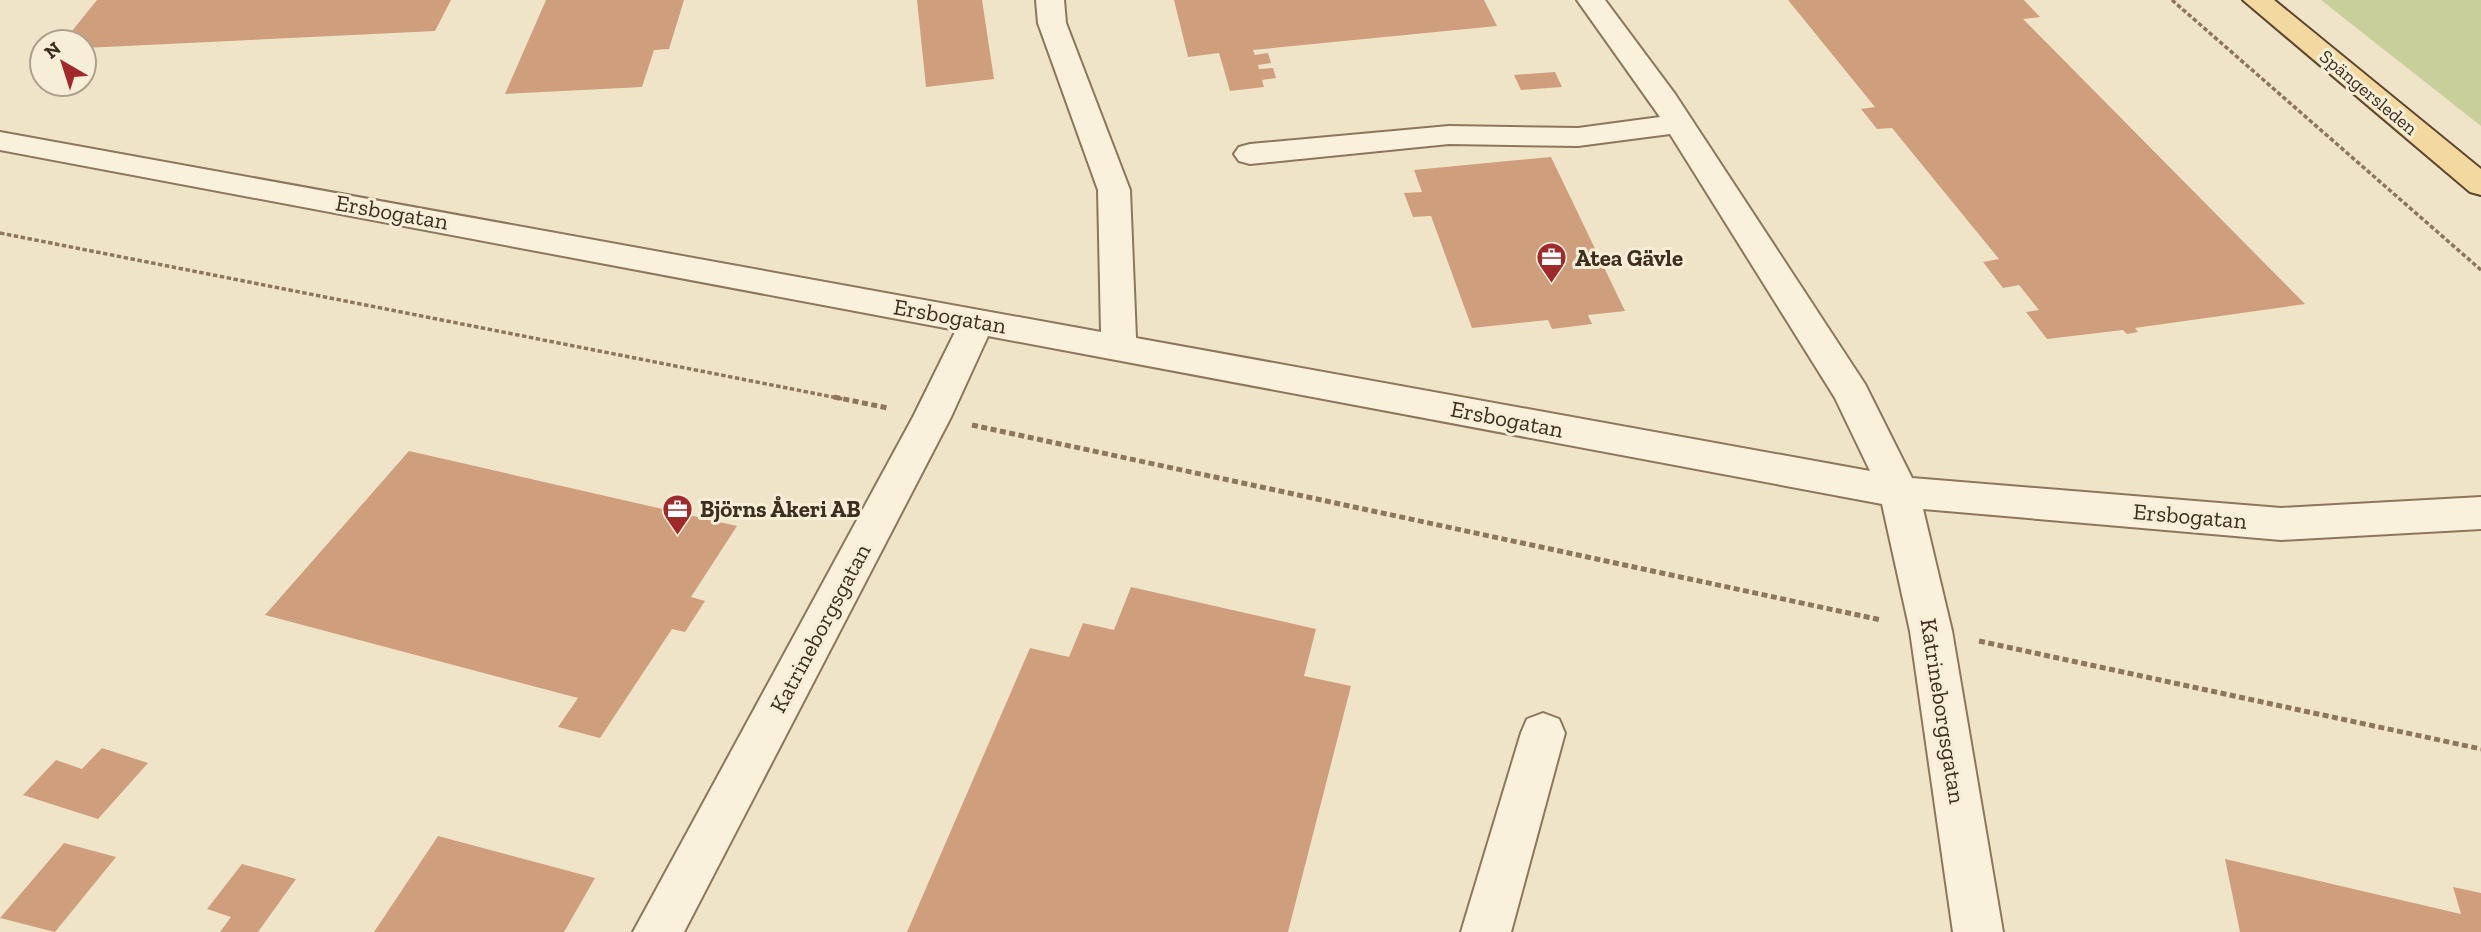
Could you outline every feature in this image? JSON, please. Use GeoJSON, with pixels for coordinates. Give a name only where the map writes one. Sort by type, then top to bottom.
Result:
{"type":"FeatureCollection","features":[{"type":"Feature","properties":{"kind":"main road","name":"Spängersleden"},"geometry":{"type":"LineString","coordinates":[[2257,0],[2481,185]]}},
{"type":"Feature","properties":{"kind":"street"},"geometry":{"type":"LineString","coordinates":[[1050,0],[1052,23],[1114,190],[1119,346]]}},
{"type":"Feature","properties":{"kind":"street"},"geometry":{"type":"LineString","coordinates":[[1591,0],[1679,124],[1852,394],[1899,492]]}},
{"type":"Feature","properties":{"kind":"street"},"geometry":{"type":"LineString","coordinates":[[1250,154],[1449,135],[1578,137],[1679,124]]}},
{"type":"Feature","properties":{"kind":"street","name":"Ersbogatan"},"geometry":{"type":"LineString","coordinates":[[0,141],[1899,492],[2281,523],[2481,513]]}},
{"type":"Feature","properties":{"kind":"street","name":"Katrineborgsgatan"},"geometry":{"type":"LineString","coordinates":[[658,932],[932,417],[978,321]]}},
{"type":"Feature","properties":{"kind":"street","name":"Katrineborgsgatan"},"geometry":{"type":"LineString","coordinates":[[1899,492],[1931,631],[1978,932]]}},
{"type":"Feature","properties":{"kind":"street"},"geometry":{"type":"LineString","coordinates":[[1486,932],[1542,733]]}},
{"type":"Feature","properties":{"kind":"path"},"geometry":{"type":"LineString","coordinates":[[2172,0],[2481,270]]}},
{"type":"Feature","properties":{"kind":"path"},"geometry":{"type":"LineString","coordinates":[[0,233],[932,417],[2481,749]]}},
{"type":"Feature","properties":{"kind":"green space"},"geometry":{"type":"Polygon","coordinates":[[[2321,0],[2481,0],[2481,126],[2321,0]]]}},
{"type":"Feature","properties":{"kind":"building"},"geometry":{"type":"Polygon","coordinates":[[[97,0],[451,0],[435,31],[98,47],[98,28],[74,28],[97,0]]]}},
{"type":"Feature","properties":{"kind":"building"},"geometry":{"type":"Polygon","coordinates":[[[546,0],[684,0],[669,49],[654,50],[642,87],[505,94],[546,0]]]}},
{"type":"Feature","properties":{"kind":"building"},"geometry":{"type":"Polygon","coordinates":[[[917,0],[982,0],[994,79],[926,87],[917,0]]]}},
{"type":"Feature","properties":{"kind":"building"},"geometry":{"type":"Polygon","coordinates":[[[1174,0],[1484,0],[1497,26],[1253,50],[1255,55],[1268,53],[1271,63],[1258,65],[1259,69],[1273,68],[1276,78],[1262,80],[1264,87],[1230,91],[1219,53],[1188,57],[1174,0]]]}},
{"type":"Feature","properties":{"kind":"building"},"geometry":{"type":"Polygon","coordinates":[[[1788,0],[2024,0],[2040,17],[2023,19],[2305,304],[2135,328],[2138,332],[2127,334],[2123,330],[2047,339],[2026,312],[2039,310],[2019,285],[2003,288],[1983,262],[1999,259],[1892,128],[1877,129],[1861,109],[1875,107],[1788,0]]]}},
{"type":"Feature","properties":{"kind":"building"},"geometry":{"type":"Polygon","coordinates":[[[1555,72],[1562,87],[1521,90],[1514,75],[1555,72]]]}},
{"type":"Feature","properties":{"kind":"building"},"geometry":{"type":"Polygon","coordinates":[[[1551,157],[1625,311],[1588,315],[1592,324],[1552,329],[1548,320],[1472,328],[1431,216],[1413,217],[1404,193],[1422,192],[1414,170],[1551,157]]]}},
{"type":"Feature","properties":{"kind":"building"},"geometry":{"type":"Polygon","coordinates":[[[409,451],[737,526],[691,597],[705,601],[685,632],[672,629],[600,738],[558,727],[578,698],[265,615],[409,451]]]}},
{"type":"Feature","properties":{"kind":"building"},"geometry":{"type":"Polygon","coordinates":[[[1131,587],[1316,629],[1304,676],[1351,686],[1288,932],[907,932],[1030,648],[1069,657],[1083,623],[1114,630],[1131,587]]]}},
{"type":"Feature","properties":{"kind":"building"},"geometry":{"type":"Polygon","coordinates":[[[102,748],[148,763],[98,819],[23,795],[56,760],[82,769],[102,748]]]}},
{"type":"Feature","properties":{"kind":"building"},"geometry":{"type":"Polygon","coordinates":[[[438,836],[595,878],[564,932],[374,932],[438,836]]]}},
{"type":"Feature","properties":{"kind":"building"},"geometry":{"type":"Polygon","coordinates":[[[64,843],[116,857],[55,932],[0,918],[64,843]]]}},
{"type":"Feature","properties":{"kind":"building"},"geometry":{"type":"Polygon","coordinates":[[[2225,859],[2461,914],[2453,887],[2481,893],[2481,932],[2240,932],[2225,859]]]}},
{"type":"Feature","properties":{"kind":"building"},"geometry":{"type":"Polygon","coordinates":[[[242,864],[296,879],[258,932],[220,932],[231,917],[207,909],[242,864]]]}},
{"type":"Feature","properties":{"kind":"place","name":"Atea Gävle"},"geometry":{"type":"Point","coordinates":[1552,285]}},
{"type":"Feature","properties":{"kind":"place","name":"Björns Åkeri AB"},"geometry":{"type":"Point","coordinates":[677,536]}}]}
